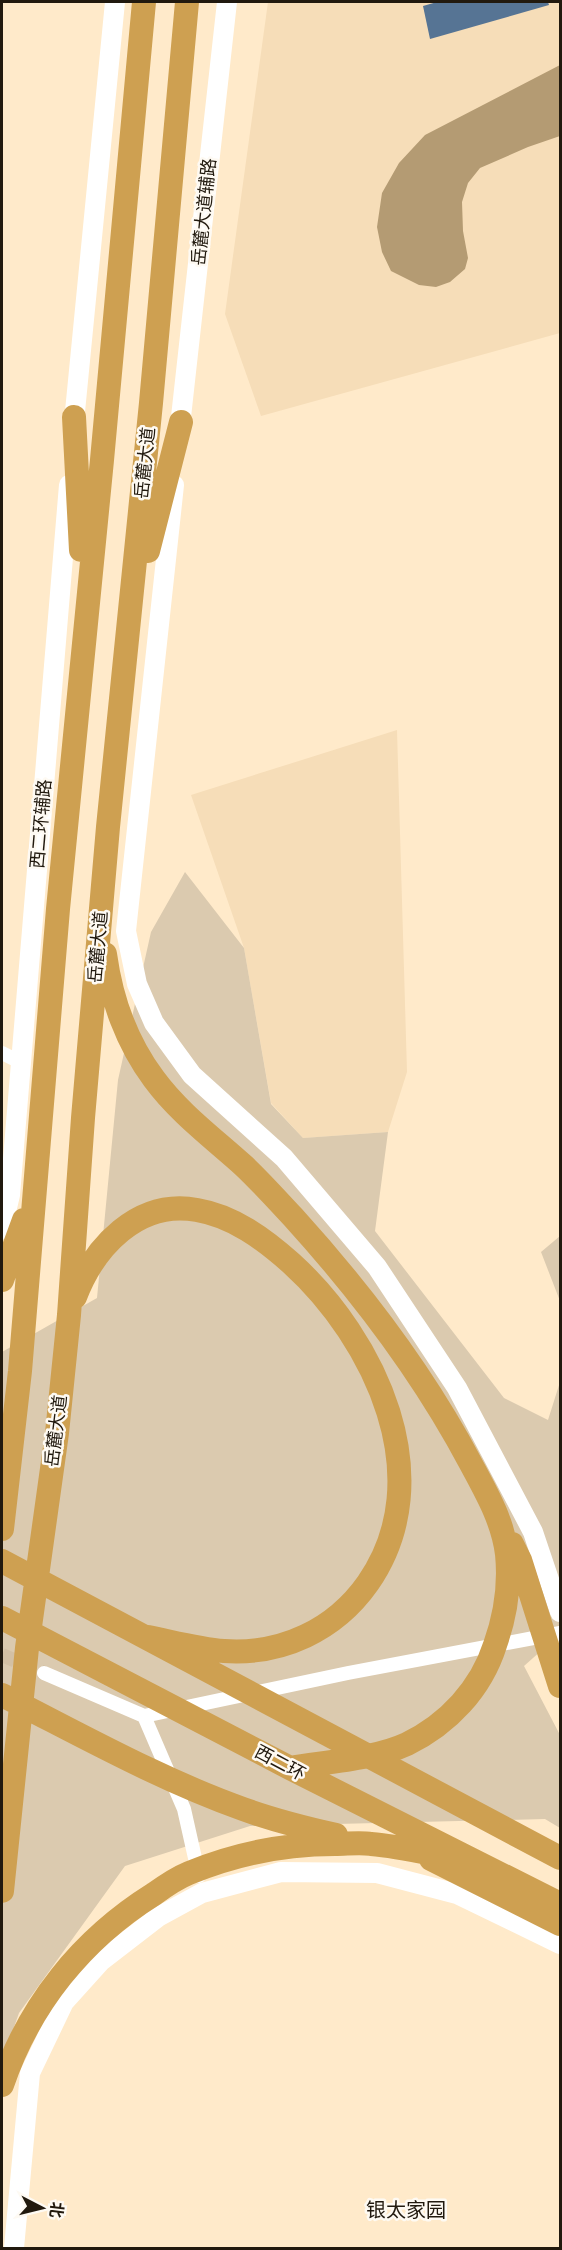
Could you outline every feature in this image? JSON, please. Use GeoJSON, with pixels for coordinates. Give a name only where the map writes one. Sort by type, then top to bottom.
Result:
{"type":"FeatureCollection","features":[{"type":"Feature","properties":{"kind":"highway"},"geometry":{"type":"LineString","coordinates":[[2,1529],[20,1371],[55,944],[144,2]]}},
{"type":"Feature","properties":{"kind":"highway","name":"岳麓大道"},"geometry":{"type":"LineString","coordinates":[[2,1892],[27,1648],[57,1433],[69,1315],[100,916],[187,2]]}},
{"type":"Feature","properties":{"kind":"highway"},"geometry":{"type":"LineString","coordinates":[[74,417],[84,630]]}},
{"type":"Feature","properties":{"kind":"highway"},"geometry":{"type":"LineString","coordinates":[[128,632],[181,422]]}},
{"type":"Feature","properties":{"kind":"highway"},"geometry":{"type":"LineString","coordinates":[[100,916],[107,966],[117,1007],[133,1046],[153,1078],[170,1098],[245,1168],[292,1216],[382,1322],[450,1425],[520,1560],[561,1686]]}},
{"type":"Feature","properties":{"kind":"highway"},"geometry":{"type":"LineString","coordinates":[[2,1280],[23,1224],[37,1172]]}},
{"type":"Feature","properties":{"kind":"highway"},"geometry":{"type":"LineString","coordinates":[[69,1315],[85,1274],[99,1252],[114,1234],[134,1220],[174,1209],[195,1209],[216,1214],[274,1248],[302,1273],[330,1304],[351,1332],[380,1388],[388,1413],[399,1464],[398,1509],[393,1533],[384,1557],[348,1609],[323,1627],[274,1648],[223,1651],[148,1637]]}},
{"type":"Feature","properties":{"kind":"highway"},"geometry":{"type":"LineString","coordinates":[[290,1768],[378,1754],[405,1744],[432,1729],[467,1697],[481,1679],[501,1627],[508,1575],[507,1553],[496,1512]]}},
{"type":"Feature","properties":{"kind":"highway"},"geometry":{"type":"LineString","coordinates":[[2,1561],[561,1858]]}},
{"type":"Feature","properties":{"kind":"highway","name":"西二环"},"geometry":{"type":"LineString","coordinates":[[2,1618],[290,1768],[561,1904]]}},
{"type":"Feature","properties":{"kind":"highway"},"geometry":{"type":"LineString","coordinates":[[2,1695],[165,1778],[223,1802],[286,1823],[372,1844],[478,1863]]}},
{"type":"Feature","properties":{"kind":"highway"},"geometry":{"type":"LineString","coordinates":[[2,2085],[13,2052],[55,1984],[104,1929],[130,1908],[188,1873],[262,1851],[314,1844],[372,1844]]}},
{"type":"Feature","properties":{"kind":"highway"},"geometry":{"type":"LineString","coordinates":[[403,1849],[451,1869],[561,1924]]}},
{"type":"Feature","properties":{"kind":"street"},"geometry":{"type":"LineString","coordinates":[[74,417],[115,2]]}},
{"type":"Feature","properties":{"kind":"street","name":"岳麓大道辅路"},"geometry":{"type":"LineString","coordinates":[[227,2],[126,931],[137,984],[154,1023],[192,1075],[284,1158],[377,1267],[457,1388],[533,1532],[561,1612]]}},
{"type":"Feature","properties":{"kind":"street","name":"西二环辅路"},"geometry":{"type":"LineString","coordinates":[[2,1228],[10,1195],[22,1063],[74,417]]}},
{"type":"Feature","properties":{"kind":"street"},"geometry":{"type":"LineString","coordinates":[[2,1053],[22,1063]]}},
{"type":"Feature","properties":{"kind":"street"},"geometry":{"type":"LineString","coordinates":[[44,1673],[144,1716],[348,1673],[561,1633]]}},
{"type":"Feature","properties":{"kind":"street"},"geometry":{"type":"LineString","coordinates":[[144,1716],[184,1809],[202,1893]]}},
{"type":"Feature","properties":{"kind":"street"},"geometry":{"type":"LineString","coordinates":[[14,2248],[30,2073],[64,2002],[101,1961],[158,1917],[202,1893],[280,1872],[377,1873],[458,1894],[561,1944]]}},
{"type":"Feature","properties":{"kind":"shaded area"},"geometry":{"type":"Polygon","coordinates":[[[268,2],[560,2],[560,333],[261,416],[225,314],[268,2]]]}},
{"type":"Feature","properties":{"kind":"shaded area"},"geometry":{"type":"Polygon","coordinates":[[[560,65],[560,136],[480,168],[468,183],[462,202],[463,231],[468,258],[465,269],[450,282],[436,287],[419,285],[391,271],[382,252],[377,227],[382,193],[399,163],[425,135],[560,65]]]}},
{"type":"Feature","properties":{"kind":"shaded area"},"geometry":{"type":"Polygon","coordinates":[[[397,730],[407,1072],[388,1132],[303,1138],[271,1103],[244,948],[191,795],[397,730]]]}},
{"type":"Feature","properties":{"kind":"shaded area"},"geometry":{"type":"Polygon","coordinates":[[[185,872],[244,948],[271,1104],[303,1138],[388,1132],[375,1231],[504,1398],[548,1420],[560,1382],[560,1634],[524,1666],[560,1735],[560,1828],[545,1819],[250,1826],[125,1866],[19,2013],[2,2061],[2,1352],[97,1298],[118,1080],[151,932],[185,872]]]}},
{"type":"Feature","properties":{"kind":"shaded area"},"geometry":{"type":"Polygon","coordinates":[[[560,1236],[560,1301],[541,1252],[560,1236]]]}},
{"type":"Feature","properties":{"kind":"building"},"geometry":{"type":"Polygon","coordinates":[[[437,2],[548,2],[549,5],[430,39],[423,6],[437,2]]]}},
{"type":"Feature","properties":{"kind":"tunnel"},"geometry":{"type":"LineString","coordinates":[[2,1655],[44,1673]]}},
{"type":"Feature","properties":{"kind":"district","name":"银太家园"},"geometry":{"type":"Point","coordinates":[406,2210]}}]}
